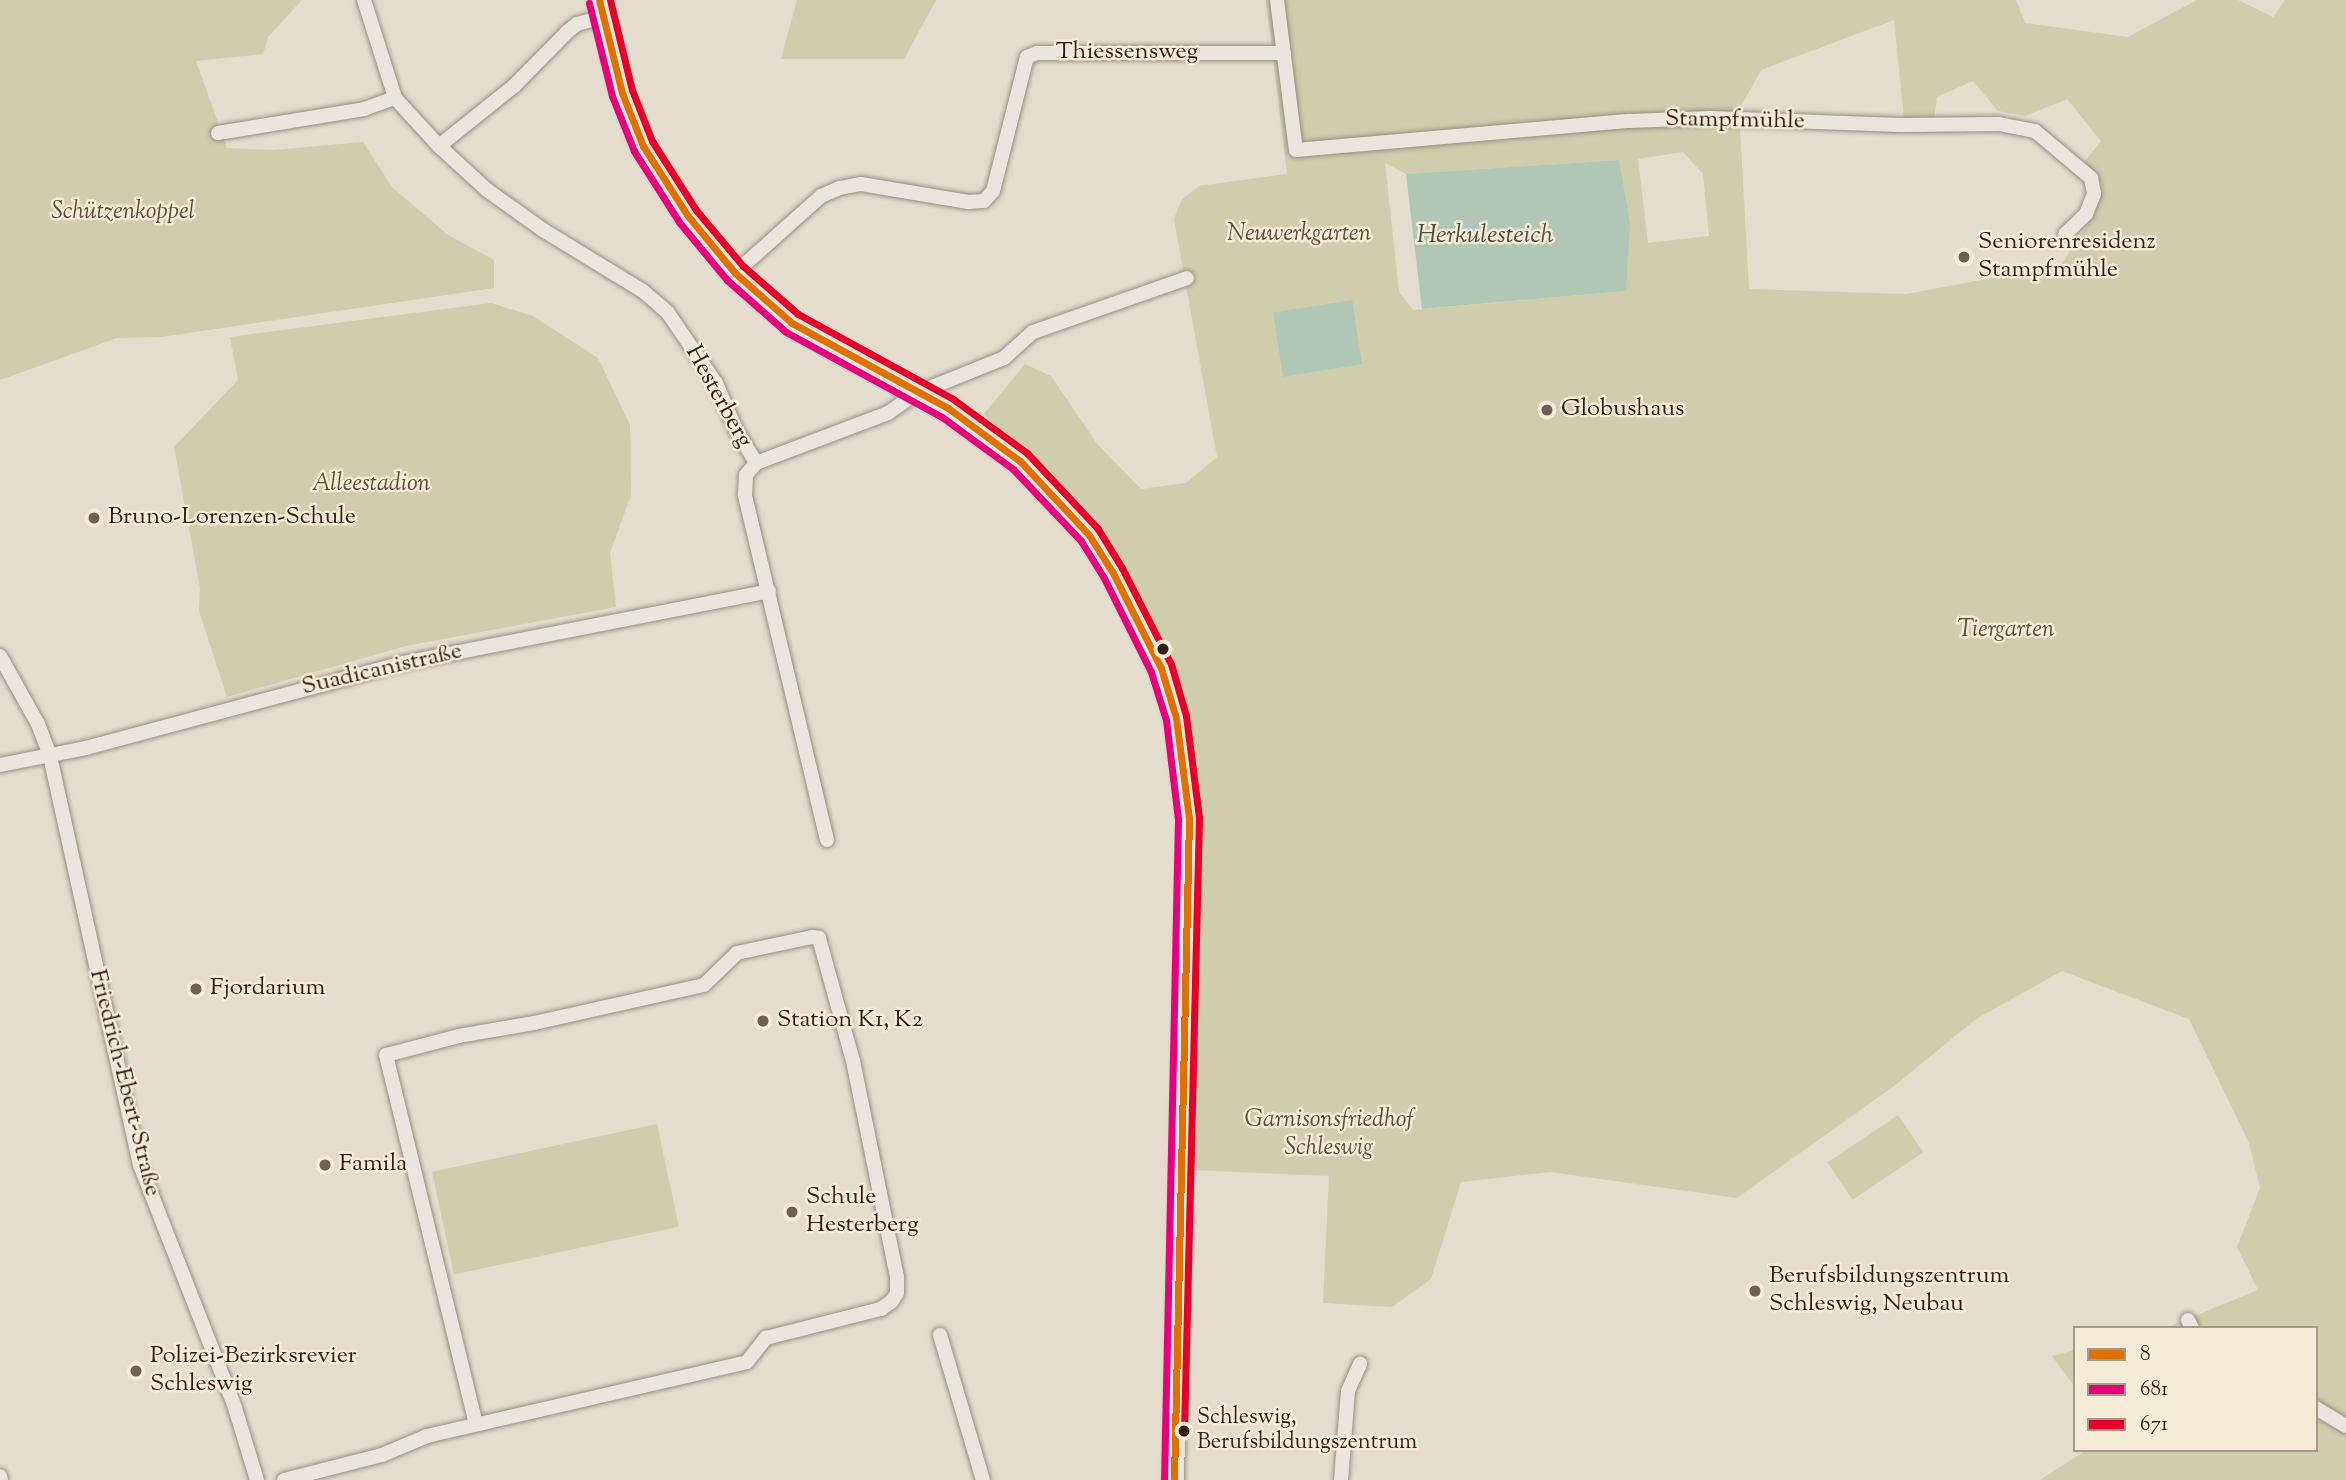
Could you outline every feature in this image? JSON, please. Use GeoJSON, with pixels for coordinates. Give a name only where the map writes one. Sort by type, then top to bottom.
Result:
{"type":"FeatureCollection","features":[{"type":"Feature","properties":{"kind":"street","name":"Hesterberg"},"geometry":{"type":"LineString","coordinates":[[364,0],[395,99],[439,146],[487,190],[543,229],[643,291],[668,313],[716,383],[737,432],[756,463],[746,475],[744,495],[827,840]]}},
{"type":"Feature","properties":{"kind":"street"},"geometry":{"type":"LineString","coordinates":[[1277,0],[1284,53]]}},
{"type":"Feature","properties":{"kind":"street"},"geometry":{"type":"LineString","coordinates":[[439,146],[514,86],[567,32],[602,9],[622,93],[643,146],[688,216],[735,273],[792,323],[948,408],[1020,461],[1089,535],[1114,573],[1168,685],[1176,718],[1189,818],[1174,1480]]}},
{"type":"Feature","properties":{"kind":"street","name":"Thiessensweg"},"geometry":{"type":"LineString","coordinates":[[735,273],[821,196],[840,188],[861,184],[968,202],[984,201],[993,191],[1027,57],[1037,53],[1284,53]]}},
{"type":"Feature","properties":{"kind":"street","name":"Stampfmühle"},"geometry":{"type":"LineString","coordinates":[[1284,53],[1296,150],[1630,121],[1710,118],[1900,125],[1999,124],[2035,131],[2091,178],[2094,194],[2086,214],[2065,234]]}},
{"type":"Feature","properties":{"kind":"street"},"geometry":{"type":"LineString","coordinates":[[218,133],[364,109],[395,99]]}},
{"type":"Feature","properties":{"kind":"street"},"geometry":{"type":"LineString","coordinates":[[756,463],[888,414],[917,393],[1004,358],[1033,332],[1187,278]]}},
{"type":"Feature","properties":{"kind":"street","name":"Suadicanistraße"},"geometry":{"type":"LineString","coordinates":[[0,765],[50,756],[403,663],[769,591]]}},
{"type":"Feature","properties":{"kind":"street","name":"Friedrich-Ebert-Straße"},"geometry":{"type":"LineString","coordinates":[[0,656],[38,724],[50,756],[140,1165],[235,1408],[257,1480]]}},
{"type":"Feature","properties":{"kind":"street"},"geometry":{"type":"LineString","coordinates":[[284,1480],[382,1455],[427,1436],[476,1423],[747,1362],[766,1338],[881,1309],[892,1301],[897,1293],[897,1277],[853,1061],[819,939],[812,937],[737,953],[704,985],[386,1055],[476,1423]]}},
{"type":"Feature","properties":{"kind":"street"},"geometry":{"type":"LineString","coordinates":[[940,1335],[983,1480]]}},
{"type":"Feature","properties":{"kind":"street"},"geometry":{"type":"LineString","coordinates":[[1341,1480],[1349,1391],[1360,1364]]}},
{"type":"Feature","properties":{"kind":"street"},"geometry":{"type":"LineString","coordinates":[[2318,1409],[2346,1426]]}},
{"type":"Feature","properties":{"kind":"green space","name":"Schützenkoppel"},"geometry":{"type":"Polygon","coordinates":[[[0,0],[302,0],[268,37],[263,54],[196,61],[227,148],[274,150],[363,142],[392,187],[448,235],[494,260],[494,288],[161,337],[117,338],[0,380],[0,0]]]}},
{"type":"Feature","properties":{"kind":"green space"},"geometry":{"type":"Polygon","coordinates":[[[797,0],[936,0],[904,59],[781,59],[797,0]]]}},
{"type":"Feature","properties":{"kind":"green space"},"geometry":{"type":"Polygon","coordinates":[[[1266,0],[2016,0],[2025,23],[2128,37],[2197,0],[2238,0],[2273,17],[2285,0],[2346,0],[2346,1480],[2040,1480],[2083,1452],[2318,1452],[2318,1326],[2170,1326],[2258,1290],[2237,1247],[2260,1188],[2249,1143],[2189,1019],[2062,971],[1976,1019],[1894,1086],[1737,1198],[1550,1172],[1461,1182],[1431,1279],[1392,1307],[1323,1303],[1329,1176],[1190,1170],[1198,842],[1193,758],[1180,694],[1167,649],[1120,562],[1086,514],[984,414],[1025,364],[1051,376],[1098,445],[1141,489],[1186,483],[1217,457],[1174,219],[1182,199],[1199,186],[1287,174],[1266,0]],[[1894,20],[1761,70],[1739,110],[1749,289],[1907,294],[2061,265],[2095,213],[2103,187],[2085,161],[2101,141],[2067,99],[2025,116],[1998,111],[1973,81],[1937,97],[1934,119],[1904,119],[1894,20]],[[1683,152],[1638,159],[1648,243],[1709,236],[1703,174],[1683,152]],[[1619,160],[1406,174],[1385,163],[1399,292],[1413,310],[1626,291],[1619,160]]]}},
{"type":"Feature","properties":{"kind":"green space","name":"Alleestadion"},"geometry":{"type":"Polygon","coordinates":[[[491,303],[533,316],[598,358],[630,425],[631,495],[610,553],[616,607],[406,646],[227,697],[199,611],[200,588],[174,447],[238,380],[230,337],[491,303]]]}},
{"type":"Feature","properties":{"kind":"green space"},"geometry":{"type":"Polygon","coordinates":[[[1898,1115],[1923,1152],[1853,1200],[1828,1163],[1898,1115]]]}},
{"type":"Feature","properties":{"kind":"green space"},"geometry":{"type":"Polygon","coordinates":[[[657,1124],[679,1227],[454,1275],[432,1172],[657,1124]]]}},
{"type":"Feature","properties":{"kind":"green space"},"geometry":{"type":"Polygon","coordinates":[[[2073,1351],[2073,1384],[2052,1356],[2073,1351]]]}},
{"type":"Feature","properties":{"kind":"water","name":"Herkulesteich"},"geometry":{"type":"Polygon","coordinates":[[[1619,160],[1630,223],[1626,291],[1422,309],[1406,174],[1619,160]]]}},
{"type":"Feature","properties":{"kind":"water"},"geometry":{"type":"Polygon","coordinates":[[[1352,300],[1362,364],[1283,377],[1273,313],[1352,300]]]}},
{"type":"Feature","properties":{"kind":"transit line","name":"8"},"geometry":{"type":"LineString","coordinates":[[599,0],[622,93],[643,146],[688,216],[735,273],[792,323],[948,408],[1020,461],[1089,535],[1113,573],[1161,668],[1176,718],[1189,818],[1174,1480]]}},
{"type":"Feature","properties":{"kind":"transit line","name":"671"},"geometry":{"type":"LineString","coordinates":[[610,0],[632,90],[652,141],[696,210],[743,266],[798,314],[953,399],[1027,453],[1098,529],[1122,568],[1171,664],[1186,716],[1199,817],[1184,1432]]}},
{"type":"Feature","properties":{"kind":"transit line","name":"681"},"geometry":{"type":"LineString","coordinates":[[589,3],[612,96],[634,151],[679,222],[727,280],[786,332],[942,417],[1013,469],[1081,541],[1104,578],[1151,672],[1166,720],[1178,819],[1164,1480]]}},
{"type":"Feature","properties":{"kind":"place","name":"Seniorenresidenz Stampfmühle"},"geometry":{"type":"Point","coordinates":[1964,257]}},
{"type":"Feature","properties":{"kind":"place","name":"Globushaus"},"geometry":{"type":"Point","coordinates":[1547,410]}},
{"type":"Feature","properties":{"kind":"place","name":"Bruno-Lorenzen-Schule"},"geometry":{"type":"Point","coordinates":[94,518]}},
{"type":"Feature","properties":{"kind":"place","name":"Fjordarium"},"geometry":{"type":"Point","coordinates":[196,989]}},
{"type":"Feature","properties":{"kind":"place","name":"Station K1, K2"},"geometry":{"type":"Point","coordinates":[763,1021]}},
{"type":"Feature","properties":{"kind":"place","name":"Famila"},"geometry":{"type":"Point","coordinates":[325,1165]}},
{"type":"Feature","properties":{"kind":"place","name":"Schule Hesterberg"},"geometry":{"type":"Point","coordinates":[792,1212]}},
{"type":"Feature","properties":{"kind":"place","name":"Berufsbildungszentrum Schleswig, Neubau"},"geometry":{"type":"Point","coordinates":[1755,1291]}},
{"type":"Feature","properties":{"kind":"place","name":"Polizei-Bezirksrevier Schleswig"},"geometry":{"type":"Point","coordinates":[136,1371]}},
{"type":"Feature","properties":{"kind":"place","name":"Schleswig, Berufsbildungszentrum"},"geometry":{"type":"Point","coordinates":[1184,1431]}},
{"type":"Feature","properties":{"kind":"park label","name":"Neuwerkgarten"},"geometry":{"type":"Point","coordinates":[1299,235]}},
{"type":"Feature","properties":{"kind":"park label","name":"Tiergarten"},"geometry":{"type":"Point","coordinates":[2006,631]}},
{"type":"Feature","properties":{"kind":"park label","name":"Garnisonsfriedhof Schleswig"},"geometry":{"type":"Point","coordinates":[1329,1135]}}]}
